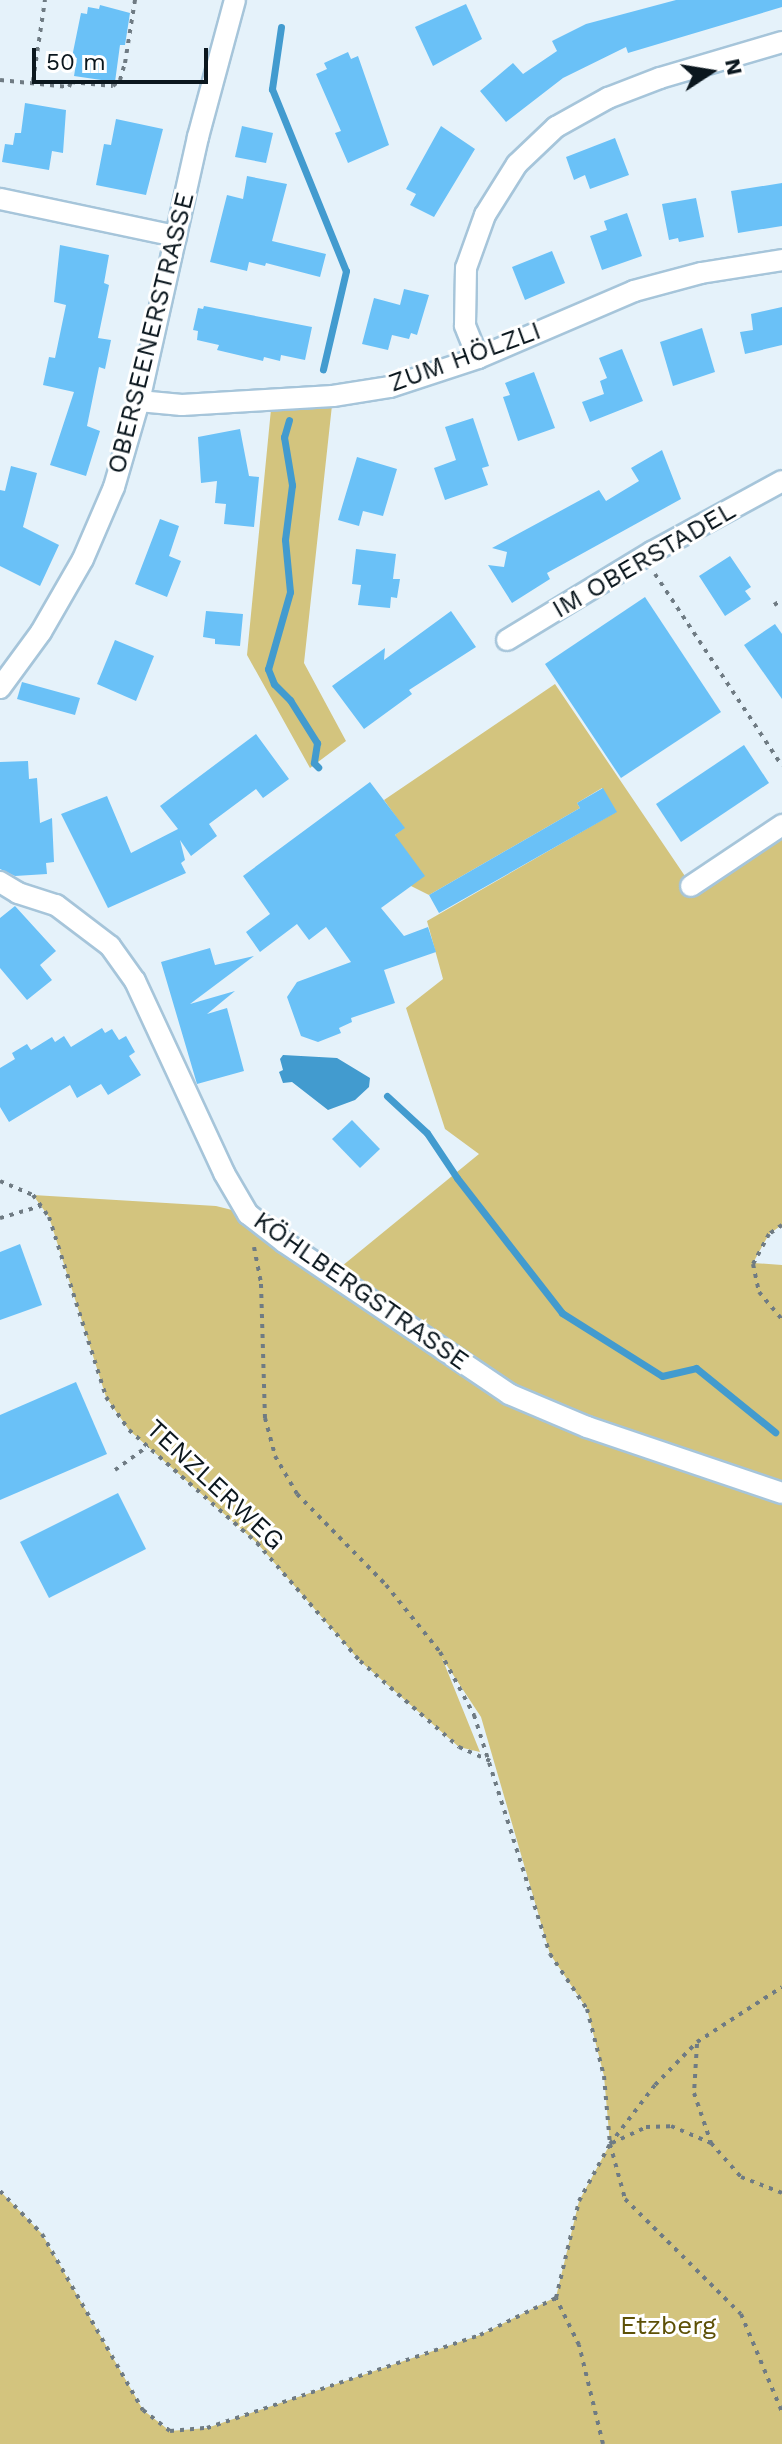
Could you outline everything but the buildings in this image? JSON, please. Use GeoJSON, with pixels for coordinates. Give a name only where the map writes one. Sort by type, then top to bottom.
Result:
{"type":"FeatureCollection","features":[{"type":"Feature","properties":{"kind":"street","name":"OBERSEENERSTRASSE"},"geometry":{"type":"LineString","coordinates":[[0,688],[41,632],[83,559],[114,487],[139,401],[198,137],[235,0]]}},
{"type":"Feature","properties":{"kind":"street"},"geometry":{"type":"LineString","coordinates":[[478,358],[465,325],[466,268],[485,215],[517,164],[556,127],[608,98],[660,78],[782,42]]}},
{"type":"Feature","properties":{"kind":"street"},"geometry":{"type":"LineString","coordinates":[[0,199],[176,236]]}},
{"type":"Feature","properties":{"kind":"street","name":"ZUM HÖLZLI"},"geometry":{"type":"LineString","coordinates":[[139,401],[182,405],[333,396],[390,387],[478,358],[634,291],[701,273],[782,260]]}},
{"type":"Feature","properties":{"kind":"street","name":"IM OBERSTADEL"},"geometry":{"type":"LineString","coordinates":[[507,640],[652,552],[782,481]]}},
{"type":"Feature","properties":{"kind":"street"},"geometry":{"type":"LineString","coordinates":[[691,886],[782,825]]}},
{"type":"Feature","properties":{"kind":"street","name":"KÖHLBERGSTRASSE"},"geometry":{"type":"LineString","coordinates":[[0,882],[18,893],[56,905],[110,946],[135,981],[224,1173],[248,1214],[331,1276],[509,1394],[587,1427],[782,1493]]}},
{"type":"Feature","properties":{"kind":"path"},"geometry":{"type":"LineString","coordinates":[[33,82],[45,0]]}},
{"type":"Feature","properties":{"kind":"path"},"geometry":{"type":"LineString","coordinates":[[0,80],[69,87],[71,82],[113,86],[120,80],[125,63],[135,0]]}},
{"type":"Feature","properties":{"kind":"path"},"geometry":{"type":"LineString","coordinates":[[659,581],[782,766]]}},
{"type":"Feature","properties":{"kind":"path"},"geometry":{"type":"LineString","coordinates":[[774,605],[782,600]]}},
{"type":"Feature","properties":{"kind":"path"},"geometry":{"type":"LineString","coordinates":[[0,1181],[33,1195],[41,1206],[0,1218]]}},
{"type":"Feature","properties":{"kind":"path","name":"TENZLERWEG"},"geometry":{"type":"LineString","coordinates":[[41,1206],[49,1217],[106,1397],[129,1430],[257,1543],[360,1661],[459,1747],[490,1761]]}},
{"type":"Feature","properties":{"kind":"path"},"geometry":{"type":"LineString","coordinates":[[248,1214],[261,1284],[265,1418],[275,1456],[297,1494],[386,1585],[440,1652],[474,1715],[550,1954],[587,2009],[604,2076],[610,2144],[625,2199],[741,2314],[782,2412]]}},
{"type":"Feature","properties":{"kind":"path"},"geometry":{"type":"LineString","coordinates":[[782,1225],[769,1234],[753,1264],[759,1292],[782,1319]]}},
{"type":"Feature","properties":{"kind":"path"},"geometry":{"type":"LineString","coordinates":[[115,1470],[148,1446]]}},
{"type":"Feature","properties":{"kind":"path"},"geometry":{"type":"LineString","coordinates":[[603,2444],[579,2345],[556,2298],[579,2201],[610,2144],[655,2085],[697,2042],[782,1987]]}},
{"type":"Feature","properties":{"kind":"path"},"geometry":{"type":"LineString","coordinates":[[697,2042],[694,2093],[711,2143],[741,2177],[782,2193]]}},
{"type":"Feature","properties":{"kind":"path"},"geometry":{"type":"LineString","coordinates":[[610,2144],[646,2127],[671,2126],[711,2143]]}},
{"type":"Feature","properties":{"kind":"path"},"geometry":{"type":"LineString","coordinates":[[0,2191],[42,2234],[143,2410],[170,2431],[207,2428],[466,2340],[556,2298]]}},
{"type":"Feature","properties":{"kind":"green space"},"geometry":{"type":"Polygon","coordinates":[[[333,396],[304,663],[346,741],[310,768],[247,655],[272,399],[333,396]]]}},
{"type":"Feature","properties":{"kind":"green space","name":"Etzberg"},"geometry":{"type":"Polygon","coordinates":[[[555,684],[691,885],[782,825],[782,1225],[769,1234],[753,1263],[782,1265],[782,2444],[0,2444],[0,2191],[42,2234],[143,2410],[170,2431],[207,2428],[480,2335],[556,2297],[579,2201],[610,2144],[604,2076],[587,2009],[550,1954],[481,1717],[442,1658],[480,1752],[459,1747],[360,1661],[257,1543],[129,1430],[106,1397],[49,1217],[33,1195],[216,1206],[248,1214],[331,1275],[479,1154],[445,1129],[406,1008],[443,979],[427,921],[616,812],[602,788],[577,803],[580,808],[429,895],[411,886],[395,835],[404,828],[384,800],[555,684]]]}},
{"type":"Feature","properties":{"kind":"water"},"geometry":{"type":"Polygon","coordinates":[[[283,1055],[337,1058],[370,1078],[369,1087],[355,1100],[328,1110],[292,1082],[283,1083],[279,1072],[283,1070],[280,1059],[283,1055]]]}},
{"type":"Feature","properties":{"kind":"waterway"},"geometry":{"type":"LineString","coordinates":[[281,27],[272,89],[346,271],[323,369]]}},
{"type":"Feature","properties":{"kind":"waterway"},"geometry":{"type":"LineString","coordinates":[[289,420],[284,437],[292,485],[285,540],[290,592],[268,669],[274,684],[290,700],[317,743],[314,763],[318,767]]}},
{"type":"Feature","properties":{"kind":"waterway"},"geometry":{"type":"LineString","coordinates":[[387,1096],[427,1133],[457,1178],[562,1313],[662,1376],[696,1368],[775,1432]]}}]}
